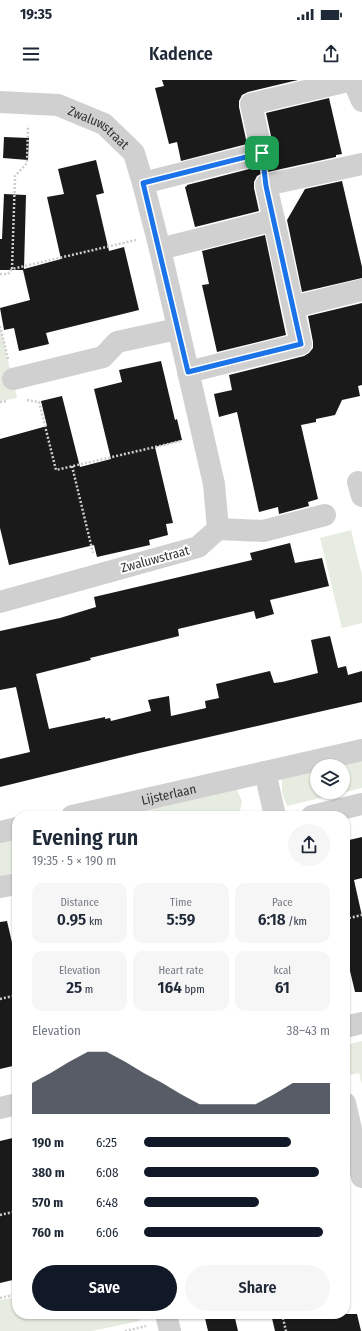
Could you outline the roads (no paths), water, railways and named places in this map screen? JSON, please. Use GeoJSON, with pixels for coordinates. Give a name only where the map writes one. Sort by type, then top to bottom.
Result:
{"type":"FeatureCollection","features":[{"type":"Feature","properties":{"kind":"street"},"geometry":{"type":"LineString","coordinates":[[188,372],[301,344],[266,186],[262,153],[251,104],[352,80],[362,101]]}},
{"type":"Feature","properties":{"kind":"street","name":"Zwaluwstraat"},"geometry":{"type":"LineString","coordinates":[[0,102],[58,105],[104,124],[134,153],[158,242],[177,329],[204,436],[214,484],[218,529],[198,547],[0,602]]}},
{"type":"Feature","properties":{"kind":"street"},"geometry":{"type":"LineString","coordinates":[[143,183],[262,153]]}},
{"type":"Feature","properties":{"kind":"street"},"geometry":{"type":"LineString","coordinates":[[266,186],[362,164]]}},
{"type":"Feature","properties":{"kind":"street"},"geometry":{"type":"LineString","coordinates":[[158,242],[274,220]]}},
{"type":"Feature","properties":{"kind":"street"},"geometry":{"type":"LineString","coordinates":[[293,307],[362,290]]}},
{"type":"Feature","properties":{"kind":"street"},"geometry":{"type":"LineString","coordinates":[[13,379],[103,357],[117,342],[177,329]]}},
{"type":"Feature","properties":{"kind":"street"},"geometry":{"type":"LineString","coordinates":[[218,529],[263,531],[325,515]]}},
{"type":"Feature","properties":{"kind":"street","name":"Lijsterlaan"},"geometry":{"type":"LineString","coordinates":[[94,811],[362,750]]}},
{"type":"Feature","properties":{"kind":"street"},"geometry":{"type":"LineString","coordinates":[[265,772],[274,811]]}},
{"type":"Feature","properties":{"kind":"street"},"geometry":{"type":"LineString","coordinates":[[333,811],[362,804]]}},
{"type":"Feature","properties":{"kind":"street"},"geometry":{"type":"LineString","coordinates":[[0,832],[12,829]]}},
{"type":"Feature","properties":{"kind":"street"},"geometry":{"type":"LineString","coordinates":[[0,887],[12,885]]}},
{"type":"Feature","properties":{"kind":"street"},"geometry":{"type":"LineString","coordinates":[[350,1026],[362,1023]]}},
{"type":"Feature","properties":{"kind":"street"},"geometry":{"type":"LineString","coordinates":[[0,1108],[12,1105]]}},
{"type":"Feature","properties":{"kind":"street"},"geometry":{"type":"LineString","coordinates":[[350,1125],[362,1177]]}},
{"type":"Feature","properties":{"kind":"street"},"geometry":{"type":"LineString","coordinates":[[167,1319],[170,1331]]}}]}
